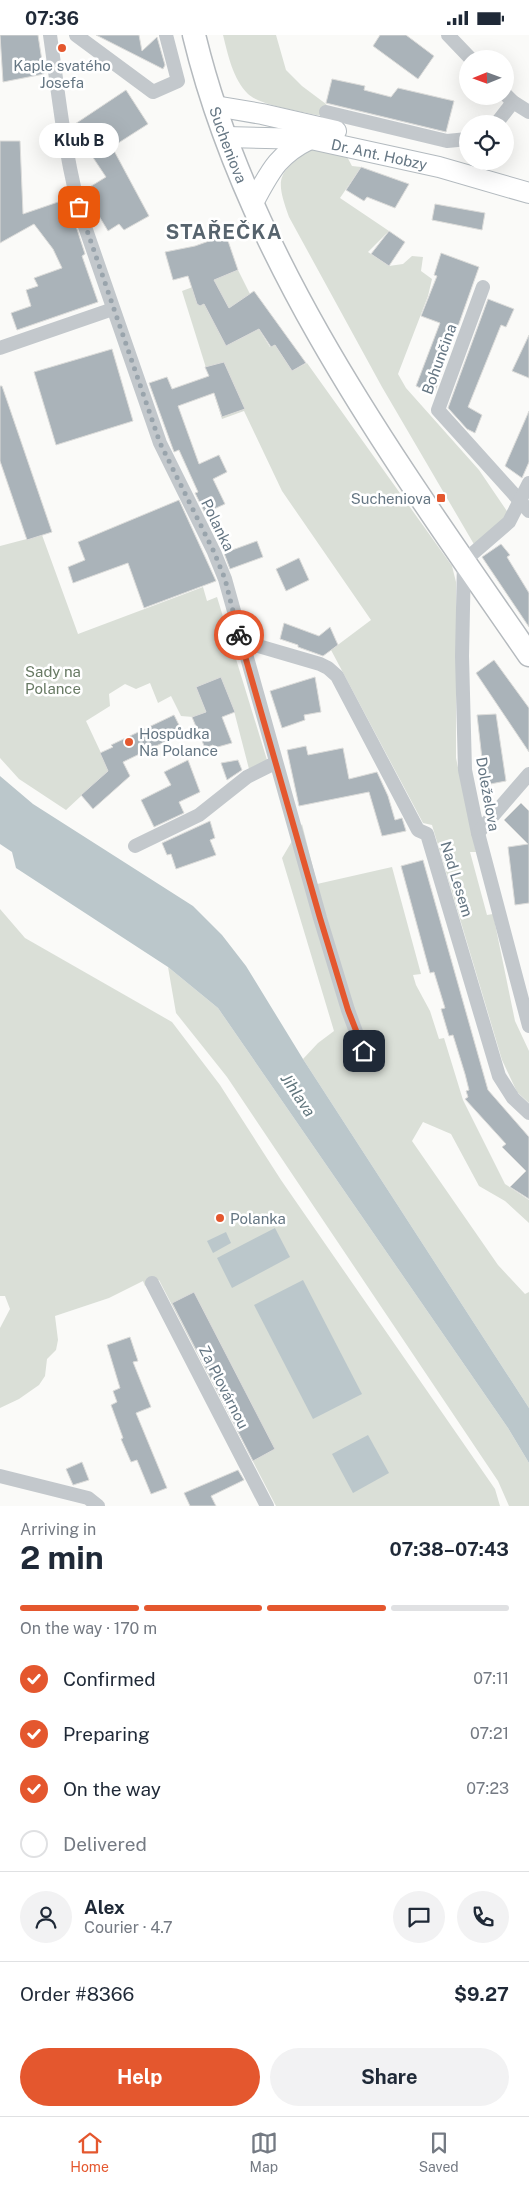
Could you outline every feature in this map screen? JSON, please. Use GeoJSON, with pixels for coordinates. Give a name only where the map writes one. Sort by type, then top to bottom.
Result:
{"type":"FeatureCollection","features":[{"type":"Feature","properties":{"kind":"main road","name":"Sucheniova"},"geometry":{"type":"LineString","coordinates":[[194,35],[226,137],[253,203],[285,271],[331,355],[396,461],[529,655]]}},
{"type":"Feature","properties":{"kind":"main road"},"geometry":{"type":"LineString","coordinates":[[215,106],[262,114],[405,147],[439,167]]}},
{"type":"Feature","properties":{"kind":"main road","name":"Dr. Ant. Hobzy"},"geometry":{"type":"LineString","coordinates":[[226,137],[311,139],[439,167],[529,193]]}},
{"type":"Feature","properties":{"kind":"main road"},"geometry":{"type":"LineString","coordinates":[[253,203],[274,164],[296,146],[311,139]]}},
{"type":"Feature","properties":{"kind":"street","name":"Polanka"},"geometry":{"type":"LineString","coordinates":[[50,35],[75,193],[160,443],[214,552],[225,579],[320,918],[348,1010],[364,1051]]}},
{"type":"Feature","properties":{"kind":"street"},"geometry":{"type":"LineString","coordinates":[[76,35],[153,92],[178,81],[166,35]]}},
{"type":"Feature","properties":{"kind":"street"},"geometry":{"type":"LineString","coordinates":[[448,35],[462,50]]}},
{"type":"Feature","properties":{"kind":"street"},"geometry":{"type":"LineString","coordinates":[[514,102],[529,112]]}},
{"type":"Feature","properties":{"kind":"street","name":"Dr. Ant. Hobzy"},"geometry":{"type":"LineString","coordinates":[[326,112],[447,141],[459,140]]}},
{"type":"Feature","properties":{"kind":"street","name":"Bohunčina"},"geometry":{"type":"LineString","coordinates":[[482,287],[438,410],[525,506]]}},
{"type":"Feature","properties":{"kind":"street"},"geometry":{"type":"LineString","coordinates":[[0,348],[113,309]]}},
{"type":"Feature","properties":{"kind":"street"},"geometry":{"type":"LineString","coordinates":[[464,561],[525,506],[529,483]]}},
{"type":"Feature","properties":{"kind":"street"},"geometry":{"type":"LineString","coordinates":[[464,561],[529,516]]}},
{"type":"Feature","properties":{"kind":"street","name":"Doleželova"},"geometry":{"type":"LineString","coordinates":[[464,561],[462,656],[465,770],[478,833],[529,1026]]}},
{"type":"Feature","properties":{"kind":"street","name":"Nad Lesem"},"geometry":{"type":"LineString","coordinates":[[241,641],[320,664],[328,667],[337,676],[418,830],[427,833],[499,1076],[513,1098],[529,1113]]}},
{"type":"Feature","properties":{"kind":"street"},"geometry":{"type":"LineString","coordinates":[[135,846],[199,815],[247,777],[276,763]]}},
{"type":"Feature","properties":{"kind":"street"},"geometry":{"type":"LineString","coordinates":[[478,833],[529,774]]}},
{"type":"Feature","properties":{"kind":"street","name":"Za Plovárnou"},"geometry":{"type":"LineString","coordinates":[[152,1283],[267,1506]]}},
{"type":"Feature","properties":{"kind":"street"},"geometry":{"type":"LineString","coordinates":[[0,1476],[88,1498],[98,1506]]}},
{"type":"Feature","properties":{"kind":"green space"},"geometry":{"type":"Polygon","coordinates":[[[223,35],[276,35],[286,70],[302,86],[326,104],[333,118],[275,106],[248,94],[235,74],[223,35]]]}},
{"type":"Feature","properties":{"kind":"green space"},"geometry":{"type":"Polygon","coordinates":[[[311,149],[345,153],[352,166],[361,167],[340,198],[389,231],[368,252],[389,266],[403,264],[412,256],[423,257],[421,271],[432,279],[428,296],[398,374],[406,388],[479,470],[513,520],[475,546],[382,387],[289,217],[282,193],[282,177],[291,164],[311,149]]]}},
{"type":"Feature","properties":{"kind":"green space"},"geometry":{"type":"Polygon","coordinates":[[[238,270],[250,294],[257,326],[270,347],[275,345],[292,371],[307,363],[452,566],[456,582],[456,758],[476,852],[470,852],[487,915],[493,914],[515,1021],[529,1051],[529,1103],[517,1092],[502,1060],[432,825],[423,823],[331,650],[371,620],[282,491],[244,411],[222,419],[182,291],[238,270]]]}},
{"type":"Feature","properties":{"kind":"green space","name":"Sady na Polance"},"geometry":{"type":"Polygon","coordinates":[[[42,535],[78,634],[203,587],[207,601],[217,597],[267,760],[249,769],[234,711],[221,678],[196,687],[206,712],[193,717],[181,716],[171,696],[158,703],[150,683],[136,689],[125,684],[109,694],[110,706],[86,721],[109,770],[66,810],[19,779],[0,758],[0,546],[42,535]]]}},
{"type":"Feature","properties":{"kind":"green space"},"geometry":{"type":"Polygon","coordinates":[[[302,824],[317,884],[392,867],[421,974],[413,975],[416,985],[430,1011],[439,1039],[444,1038],[463,1100],[505,1184],[529,1200],[529,1223],[505,1201],[479,1186],[451,1134],[423,1122],[412,1141],[498,1265],[525,1294],[529,1292],[529,1408],[303,1059],[318,1043],[334,1031],[282,858],[302,824]]]}},
{"type":"Feature","properties":{"kind":"green space","name":"Polanka"},"geometry":{"type":"Polygon","coordinates":[[[0,909],[25,938],[172,1022],[220,1085],[281,1180],[495,1489],[500,1506],[276,1506],[159,1280],[145,1286],[143,1281],[109,1298],[55,1316],[58,1340],[56,1350],[47,1359],[45,1376],[39,1385],[19,1399],[0,1408],[0,1328],[10,1309],[5,1296],[0,1296],[0,909]]]}},
{"type":"Feature","properties":{"kind":"green space"},"geometry":{"type":"Polygon","coordinates":[[[168,967],[218,1008],[508,1428],[529,1463],[529,1506],[509,1506],[498,1481],[227,1077],[176,1013],[168,967]]]}},
{"type":"Feature","properties":{"kind":"water","name":"Jihlava"},"geometry":{"type":"Polygon","coordinates":[[[0,776],[33,804],[193,906],[222,935],[246,966],[303,1059],[529,1408],[529,1463],[508,1428],[218,1008],[168,967],[16,868],[12,852],[0,844],[0,776]]]}},
{"type":"Feature","properties":{"kind":"water"},"geometry":{"type":"Polygon","coordinates":[[[275,1228],[290,1257],[232,1288],[217,1258],[275,1228]]]}},
{"type":"Feature","properties":{"kind":"water"},"geometry":{"type":"Polygon","coordinates":[[[226,1232],[231,1243],[213,1253],[207,1241],[226,1232]]]}},
{"type":"Feature","properties":{"kind":"water"},"geometry":{"type":"Polygon","coordinates":[[[303,1280],[362,1394],[313,1419],[254,1305],[303,1280]]]}},
{"type":"Feature","properties":{"kind":"water"},"geometry":{"type":"Polygon","coordinates":[[[368,1435],[389,1473],[353,1493],[332,1454],[368,1435]]]}},
{"type":"Feature","properties":{"kind":"building"},"geometry":{"type":"Polygon","coordinates":[[[0,35],[38,35],[44,74],[3,82],[0,35]]]}},
{"type":"Feature","properties":{"kind":"building"},"geometry":{"type":"Polygon","coordinates":[[[96,35],[139,35],[142,51],[157,37],[165,65],[163,69],[96,35]]]}},
{"type":"Feature","properties":{"kind":"building"},"geometry":{"type":"Polygon","coordinates":[[[380,35],[406,35],[434,56],[418,79],[373,46],[380,35]]]}},
{"type":"Feature","properties":{"kind":"building"},"geometry":{"type":"Polygon","coordinates":[[[332,79],[365,86],[364,90],[391,97],[398,88],[454,101],[446,132],[326,103],[332,79]]]}},
{"type":"Feature","properties":{"kind":"building"},"geometry":{"type":"Polygon","coordinates":[[[126,90],[148,124],[112,147],[149,216],[124,230],[119,224],[108,231],[96,211],[88,188],[106,177],[72,126],[126,90]]]}},
{"type":"Feature","properties":{"kind":"building"},"geometry":{"type":"Polygon","coordinates":[[[0,141],[20,141],[23,214],[64,200],[74,220],[85,254],[82,256],[98,302],[17,330],[11,313],[31,306],[26,290],[38,286],[34,278],[62,268],[53,249],[34,224],[0,243],[0,141]]]}},
{"type":"Feature","properties":{"kind":"building"},"geometry":{"type":"Polygon","coordinates":[[[361,167],[409,184],[395,208],[367,197],[364,201],[346,190],[361,167]]]}},
{"type":"Feature","properties":{"kind":"building"},"geometry":{"type":"Polygon","coordinates":[[[435,204],[485,213],[482,230],[432,220],[435,204]]]}},
{"type":"Feature","properties":{"kind":"building"},"geometry":{"type":"Polygon","coordinates":[[[389,231],[405,242],[389,266],[371,254],[389,231]]]}},
{"type":"Feature","properties":{"kind":"building"},"geometry":{"type":"Polygon","coordinates":[[[226,235],[238,270],[214,280],[229,308],[254,291],[306,363],[292,371],[275,345],[271,347],[259,329],[226,346],[204,304],[200,306],[197,304],[188,276],[173,280],[165,252],[195,246],[226,235]]]}},
{"type":"Feature","properties":{"kind":"building"},"geometry":{"type":"Polygon","coordinates":[[[441,253],[479,267],[434,394],[416,386],[440,323],[421,316],[437,276],[434,275],[441,253]]]}},
{"type":"Feature","properties":{"kind":"building"},"geometry":{"type":"Polygon","coordinates":[[[488,299],[514,309],[506,327],[501,325],[468,407],[482,415],[475,433],[467,429],[448,408],[488,299]]]}},
{"type":"Feature","properties":{"kind":"building"},"geometry":{"type":"Polygon","coordinates":[[[529,335],[529,378],[512,371],[529,335]]]}},
{"type":"Feature","properties":{"kind":"building"},"geometry":{"type":"Polygon","coordinates":[[[112,349],[133,421],[56,445],[34,372],[112,349]]]}},
{"type":"Feature","properties":{"kind":"building"},"geometry":{"type":"Polygon","coordinates":[[[224,362],[245,409],[222,417],[214,393],[178,406],[199,464],[219,455],[227,472],[213,479],[225,504],[205,513],[195,493],[198,492],[179,450],[174,452],[149,383],[167,377],[172,389],[209,376],[205,367],[224,362]]]}},
{"type":"Feature","properties":{"kind":"building"},"geometry":{"type":"Polygon","coordinates":[[[0,386],[2,386],[52,532],[27,540],[0,461],[0,386]]]}},
{"type":"Feature","properties":{"kind":"building"},"geometry":{"type":"Polygon","coordinates":[[[529,411],[529,462],[522,478],[505,466],[529,411]]]}},
{"type":"Feature","properties":{"kind":"building"},"geometry":{"type":"Polygon","coordinates":[[[179,500],[216,581],[144,608],[128,563],[73,583],[68,567],[85,560],[78,542],[179,500]]]}},
{"type":"Feature","properties":{"kind":"building"},"geometry":{"type":"Polygon","coordinates":[[[257,541],[263,557],[230,569],[224,553],[257,541]]]}},
{"type":"Feature","properties":{"kind":"building"},"geometry":{"type":"Polygon","coordinates":[[[501,544],[510,555],[507,557],[529,593],[529,627],[482,557],[501,544]]]}},
{"type":"Feature","properties":{"kind":"building"},"geometry":{"type":"Polygon","coordinates":[[[299,558],[309,580],[286,591],[276,569],[299,558]]]}},
{"type":"Feature","properties":{"kind":"building"},"geometry":{"type":"Polygon","coordinates":[[[284,623],[319,636],[330,627],[338,645],[323,656],[298,647],[298,645],[280,639],[284,623]]]}},
{"type":"Feature","properties":{"kind":"building"},"geometry":{"type":"Polygon","coordinates":[[[494,660],[529,708],[529,752],[476,673],[494,660]]]}},
{"type":"Feature","properties":{"kind":"building"},"geometry":{"type":"Polygon","coordinates":[[[221,677],[235,712],[222,717],[232,743],[214,748],[213,745],[205,748],[192,717],[206,712],[196,687],[221,677]]]}},
{"type":"Feature","properties":{"kind":"building"},"geometry":{"type":"Polygon","coordinates":[[[315,677],[321,712],[304,715],[305,720],[282,728],[270,691],[315,677]]]}},
{"type":"Feature","properties":{"kind":"building"},"geometry":{"type":"Polygon","coordinates":[[[496,714],[506,781],[485,785],[477,715],[496,714]]]}},
{"type":"Feature","properties":{"kind":"building"},"geometry":{"type":"Polygon","coordinates":[[[174,715],[183,733],[123,762],[130,776],[93,809],[81,795],[108,771],[100,753],[113,747],[111,745],[174,715]]]}},
{"type":"Feature","properties":{"kind":"building"},"geometry":{"type":"Polygon","coordinates":[[[306,746],[308,755],[343,748],[349,779],[377,772],[388,796],[395,820],[402,818],[406,831],[382,836],[369,792],[299,806],[287,750],[306,746]]]}},
{"type":"Feature","properties":{"kind":"building"},"geometry":{"type":"Polygon","coordinates":[[[188,760],[200,792],[179,802],[184,813],[154,827],[141,800],[171,785],[164,772],[188,760]]]}},
{"type":"Feature","properties":{"kind":"building"},"geometry":{"type":"Polygon","coordinates":[[[238,760],[242,770],[227,780],[221,763],[238,760]]]}},
{"type":"Feature","properties":{"kind":"building"},"geometry":{"type":"Polygon","coordinates":[[[521,803],[529,811],[529,903],[515,905],[508,847],[528,844],[504,820],[521,803]]]}},
{"type":"Feature","properties":{"kind":"building"},"geometry":{"type":"Polygon","coordinates":[[[210,821],[215,838],[210,840],[216,855],[176,869],[171,854],[167,855],[162,843],[210,821]]]}},
{"type":"Feature","properties":{"kind":"building"},"geometry":{"type":"Polygon","coordinates":[[[423,860],[488,1090],[529,1137],[529,1199],[510,1187],[526,1171],[502,1147],[506,1144],[465,1099],[468,1097],[466,1091],[469,1090],[465,1074],[453,1035],[449,1036],[441,1009],[445,1008],[434,972],[430,973],[401,866],[423,860]]]}},
{"type":"Feature","properties":{"kind":"building"},"geometry":{"type":"Polygon","coordinates":[[[194,1292],[275,1449],[253,1461],[172,1303],[194,1292]]]}},
{"type":"Feature","properties":{"kind":"building"},"geometry":{"type":"Polygon","coordinates":[[[130,1337],[138,1361],[133,1362],[151,1407],[136,1413],[167,1488],[151,1494],[137,1460],[131,1462],[121,1439],[123,1438],[111,1405],[117,1402],[113,1391],[120,1388],[107,1345],[130,1337]]]}},
{"type":"Feature","properties":{"kind":"building"},"geometry":{"type":"Polygon","coordinates":[[[82,1462],[89,1480],[73,1485],[66,1469],[82,1462]]]}},
{"type":"Feature","properties":{"kind":"building"},"geometry":{"type":"Polygon","coordinates":[[[238,1470],[244,1480],[211,1496],[216,1506],[190,1506],[184,1493],[238,1470]]]}},
{"type":"Feature","properties":{"kind":"way so far"},"geometry":{"type":"LineString","coordinates":[[79,207],[160,443],[214,552],[225,579],[239,635]]}},
{"type":"Feature","properties":{"kind":"place","name":"Kaple svatého Josefa"},"geometry":{"type":"Point","coordinates":[62,48]}},
{"type":"Feature","properties":{"kind":"place","name":"Klub B"},"geometry":{"type":"Point","coordinates":[79,207]}},
{"type":"Feature","properties":{"kind":"place","name":"Sucheniova"},"geometry":{"type":"Point","coordinates":[441,498]}},
{"type":"Feature","properties":{"kind":"place","name":"Hospůdka Na Polance"},"geometry":{"type":"Point","coordinates":[129,742]}},
{"type":"Feature","properties":{"kind":"place","name":"Polanka"},"geometry":{"type":"Point","coordinates":[220,1218]}},
{"type":"Feature","properties":{"kind":"district","name":"STAŘEČKA"},"geometry":{"type":"Point","coordinates":[224,232]}},
{"type":"Feature","properties":{"kind":"route"},"geometry":{"type":"LineString","coordinates":[[239,635],[320,918],[348,1010],[364,1051]]}}]}
